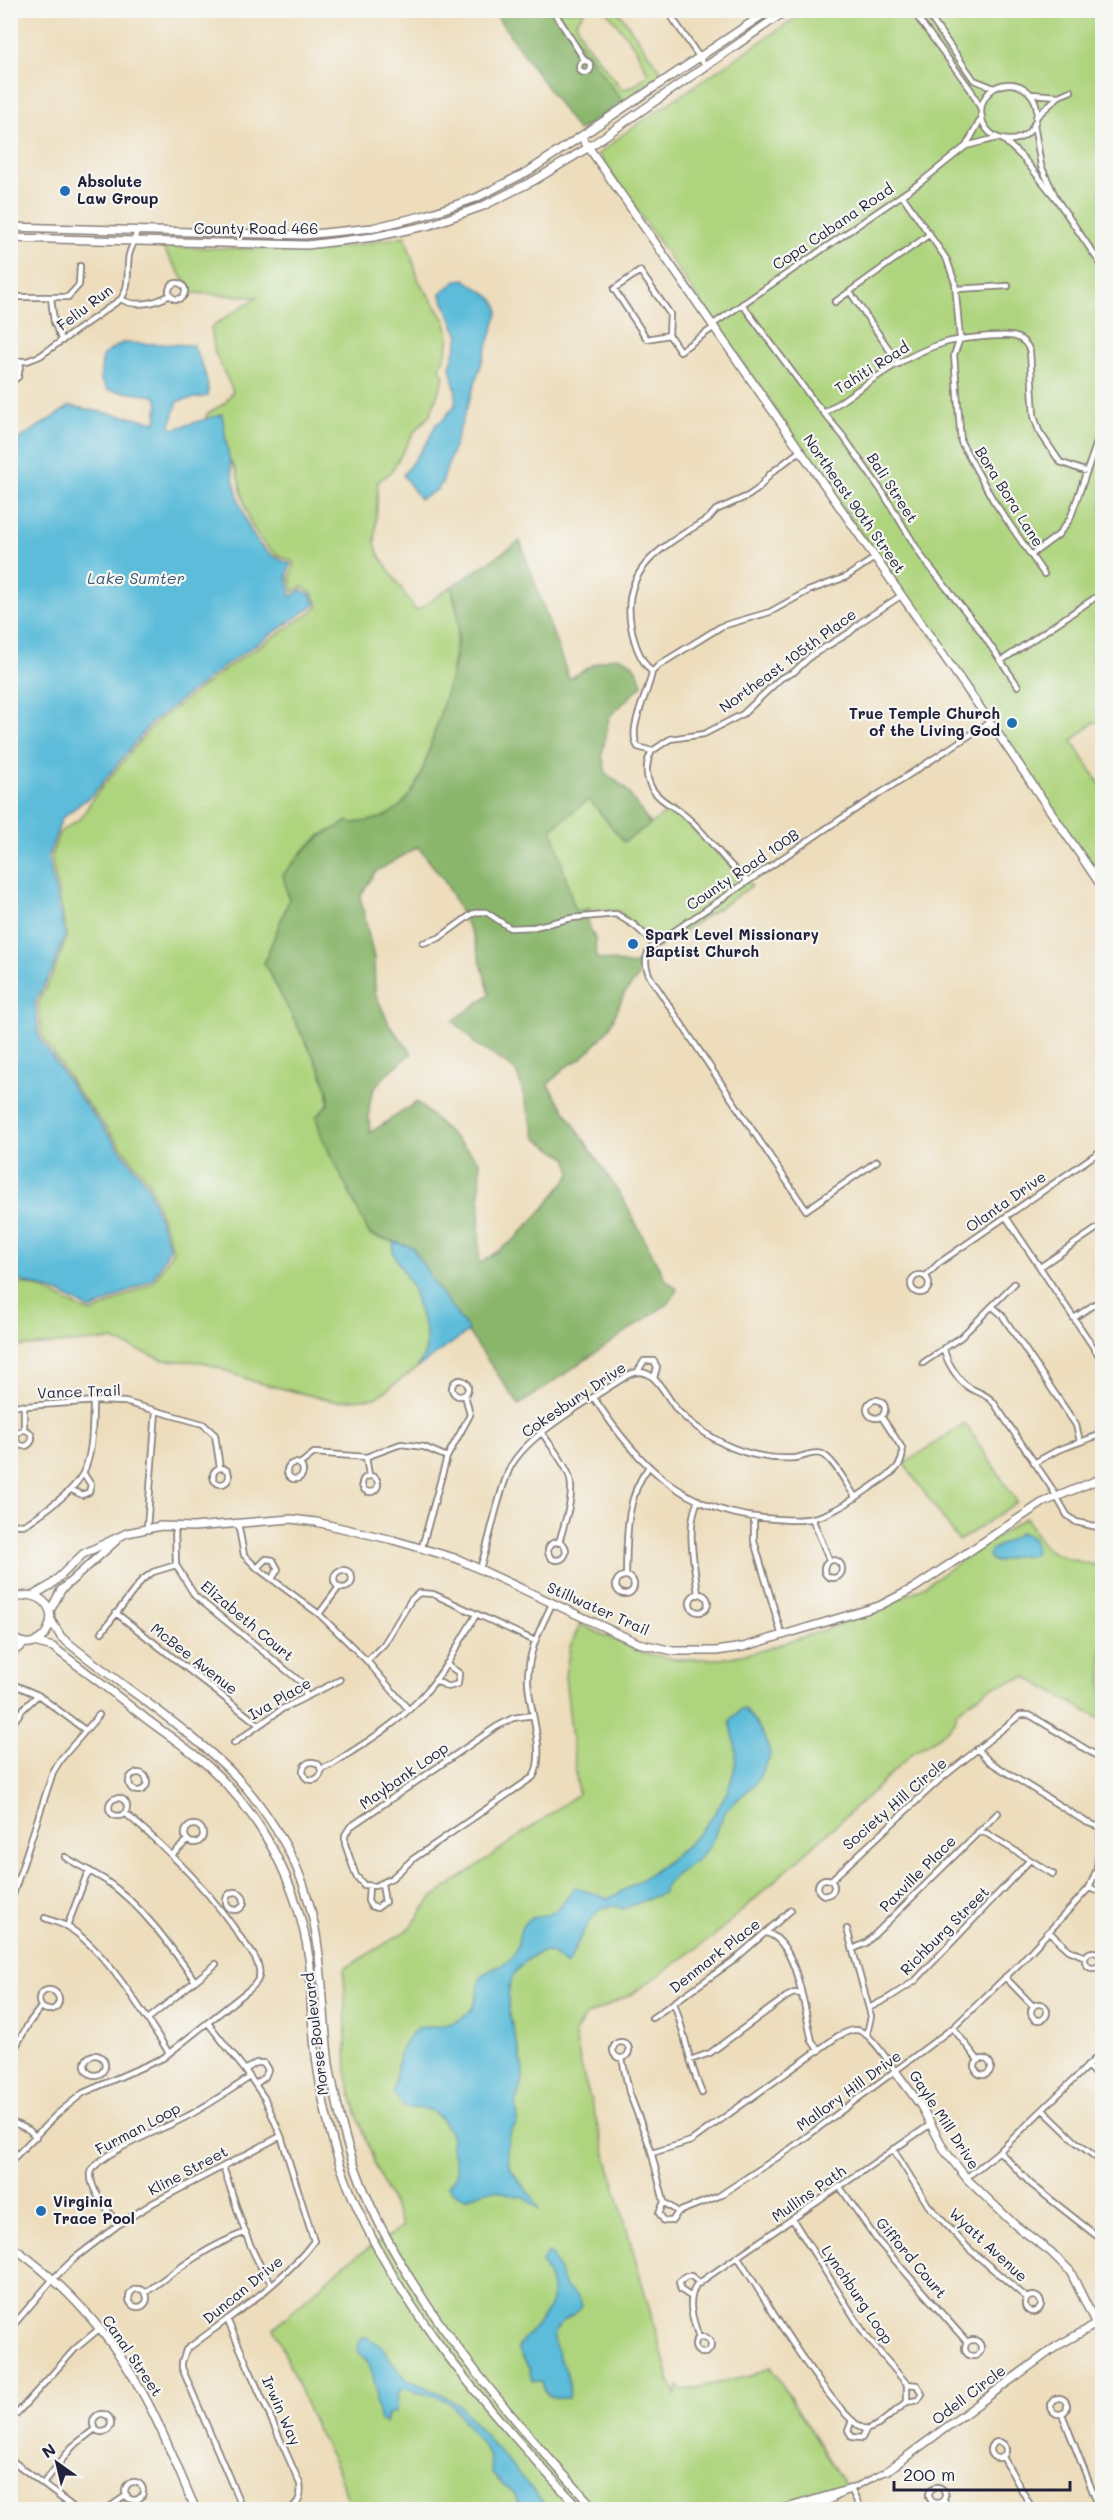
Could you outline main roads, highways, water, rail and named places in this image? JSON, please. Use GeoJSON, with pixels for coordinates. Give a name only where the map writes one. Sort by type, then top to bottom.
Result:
{"type":"FeatureCollection","features":[{"type":"Feature","properties":{"kind":"main road","name":"County Road 466"},"geometry":{"type":"LineString","coordinates":[[10,227],[304,235],[372,228],[426,215],[476,198],[529,171],[582,138],[770,10]]}},
{"type":"Feature","properties":{"kind":"main road","name":"County Road 466"},"geometry":{"type":"LineString","coordinates":[[10,238],[307,245],[374,237],[430,225],[483,206],[535,180],[589,147],[787,10]]}},
{"type":"Feature","properties":{"kind":"main road","name":"Northeast 90th Street"},"geometry":{"type":"LineString","coordinates":[[582,138],[876,557],[1102,887]]}},
{"type":"Feature","properties":{"kind":"main road","name":"Stillwater Trail"},"geometry":{"type":"LineString","coordinates":[[10,1603],[51,1585],[83,1554],[127,1533],[147,1528],[273,1519],[300,1520],[422,1547],[480,1568],[624,1638],[672,1651],[716,1651],[743,1647],[782,1636],[860,1612],[898,1597],[1021,1515],[1056,1496],[1102,1478]]}},
{"type":"Feature","properties":{"kind":"main road","name":"Stillwater Trail"},"geometry":{"type":"LineString","coordinates":[[50,1611],[56,1597],[71,1579],[107,1547],[127,1533]]}},
{"type":"Feature","properties":{"kind":"main road"},"geometry":{"type":"LineString","coordinates":[[10,1594],[39,1599],[50,1611],[51,1620],[46,1634],[34,1642],[25,1643],[10,1654]]}},
{"type":"Feature","properties":{"kind":"main road","name":"Morse Boulevard"},"geometry":{"type":"LineString","coordinates":[[51,1620],[61,1637],[221,1762],[256,1801],[286,1846],[308,1892],[318,1938],[329,2065],[342,2123],[361,2184],[386,2240],[426,2303],[492,2390],[536,2444],[596,2510]]}},
{"type":"Feature","properties":{"kind":"main road"},"geometry":{"type":"LineString","coordinates":[[10,1636],[25,1643]]}},
{"type":"Feature","properties":{"kind":"main road","name":"Morse Boulevard"},"geometry":{"type":"LineString","coordinates":[[34,1642],[53,1647],[207,1765],[237,1795],[264,1834],[286,1873],[300,1912],[309,1960],[317,2069],[329,2125],[345,2178],[367,2229],[428,2326],[478,2393],[534,2460],[581,2510]]}},
{"type":"Feature","properties":{"kind":"main road","name":"Gayle Mill Drive"},"geometry":{"type":"LineString","coordinates":[[896,2072],[915,2096],[945,2151],[966,2178],[1015,2225],[1061,2262],[1078,2284],[1099,2322]]}},
{"type":"Feature","properties":{"kind":"main road","name":"Canal Street"},"geometry":{"type":"LineString","coordinates":[[10,2245],[53,2279],[76,2301],[99,2329],[141,2390],[196,2510]]}},
{"type":"Feature","properties":{"kind":"main road","name":"Odell Circle"},"geometry":{"type":"LineString","coordinates":[[888,2471],[1057,2346],[1099,2322]]}},
{"type":"Feature","properties":{"kind":"main road","name":"Odell Circle"},"geometry":{"type":"LineString","coordinates":[[780,2510],[851,2489],[809,2510]]}},
{"type":"Feature","properties":{"kind":"water"},"geometry":{"type":"Polygon","coordinates":[[[465,279],[491,297],[498,307],[498,313],[442,483],[437,490],[420,499],[403,475],[428,441],[436,424],[443,420],[455,405],[456,393],[450,367],[459,336],[440,293],[458,280],[465,279]]]}},
{"type":"Feature","properties":{"kind":"water","name":"Lake Sumter"},"geometry":{"type":"Polygon","coordinates":[[[122,343],[193,345],[206,377],[208,396],[178,401],[170,426],[174,429],[222,414],[234,482],[252,533],[267,552],[291,564],[287,575],[291,597],[301,590],[310,594],[316,604],[230,662],[152,722],[93,794],[62,818],[48,857],[65,935],[52,971],[35,1002],[39,1037],[74,1090],[147,1184],[170,1248],[153,1279],[91,1310],[60,1293],[18,1280],[11,1281],[10,445],[70,406],[156,422],[158,403],[155,396],[108,390],[100,379],[103,355],[122,343]]]}},
{"type":"Feature","properties":{"kind":"water"},"geometry":{"type":"Polygon","coordinates":[[[394,1242],[412,1247],[438,1289],[469,1331],[418,1367],[426,1350],[426,1332],[412,1287],[393,1252],[394,1242]]]}},
{"type":"Feature","properties":{"kind":"water"},"geometry":{"type":"Polygon","coordinates":[[[1020,1533],[1033,1540],[1034,1555],[1015,1556],[995,1562],[990,1559],[989,1555],[993,1549],[1020,1533]]]}},
{"type":"Feature","properties":{"kind":"water"},"geometry":{"type":"Polygon","coordinates":[[[745,1709],[768,1744],[770,1755],[756,1783],[726,1810],[709,1847],[699,1858],[674,1877],[663,1893],[623,1909],[612,1906],[603,1908],[587,1925],[566,1966],[549,1952],[544,1952],[535,1955],[520,1966],[512,1979],[508,1993],[509,2008],[520,2055],[523,2081],[516,2100],[517,2122],[511,2132],[507,2156],[512,2170],[539,2209],[524,2197],[495,2190],[465,2198],[452,2191],[448,2186],[456,2176],[457,2168],[448,2128],[430,2110],[406,2108],[393,2093],[399,2054],[407,2039],[417,2028],[445,2025],[468,2013],[474,2005],[482,1976],[511,1958],[516,1949],[520,1931],[530,1918],[546,1915],[557,1909],[575,1887],[608,1899],[650,1874],[690,1842],[721,1803],[731,1781],[736,1753],[730,1721],[740,1710],[745,1709]]]}},
{"type":"Feature","properties":{"kind":"water"},"geometry":{"type":"Polygon","coordinates":[[[546,2254],[550,2254],[553,2258],[564,2284],[578,2297],[582,2306],[557,2328],[554,2340],[569,2379],[568,2398],[551,2397],[542,2382],[532,2381],[529,2368],[518,2349],[551,2304],[552,2290],[542,2262],[546,2254]]]}},
{"type":"Feature","properties":{"kind":"water"},"geometry":{"type":"Polygon","coordinates":[[[364,2337],[383,2348],[404,2378],[443,2395],[459,2405],[549,2509],[521,2509],[514,2494],[492,2474],[489,2454],[452,2405],[441,2398],[403,2388],[397,2395],[396,2412],[388,2414],[386,2423],[380,2421],[375,2401],[377,2393],[373,2376],[368,2362],[357,2347],[359,2341],[364,2337]]]}},
{"type":"Feature","properties":{"kind":"place","name":"Absolute Law Group"},"geometry":{"type":"Point","coordinates":[65,191]}},
{"type":"Feature","properties":{"kind":"place","name":"True Temple Church of the Living God"},"geometry":{"type":"Point","coordinates":[1012,723]}},
{"type":"Feature","properties":{"kind":"place","name":"Spark Level Missionary Baptist Church"},"geometry":{"type":"Point","coordinates":[633,944]}},
{"type":"Feature","properties":{"kind":"place","name":"Virginia Trace Pool"},"geometry":{"type":"Point","coordinates":[41,2211]}}]}
